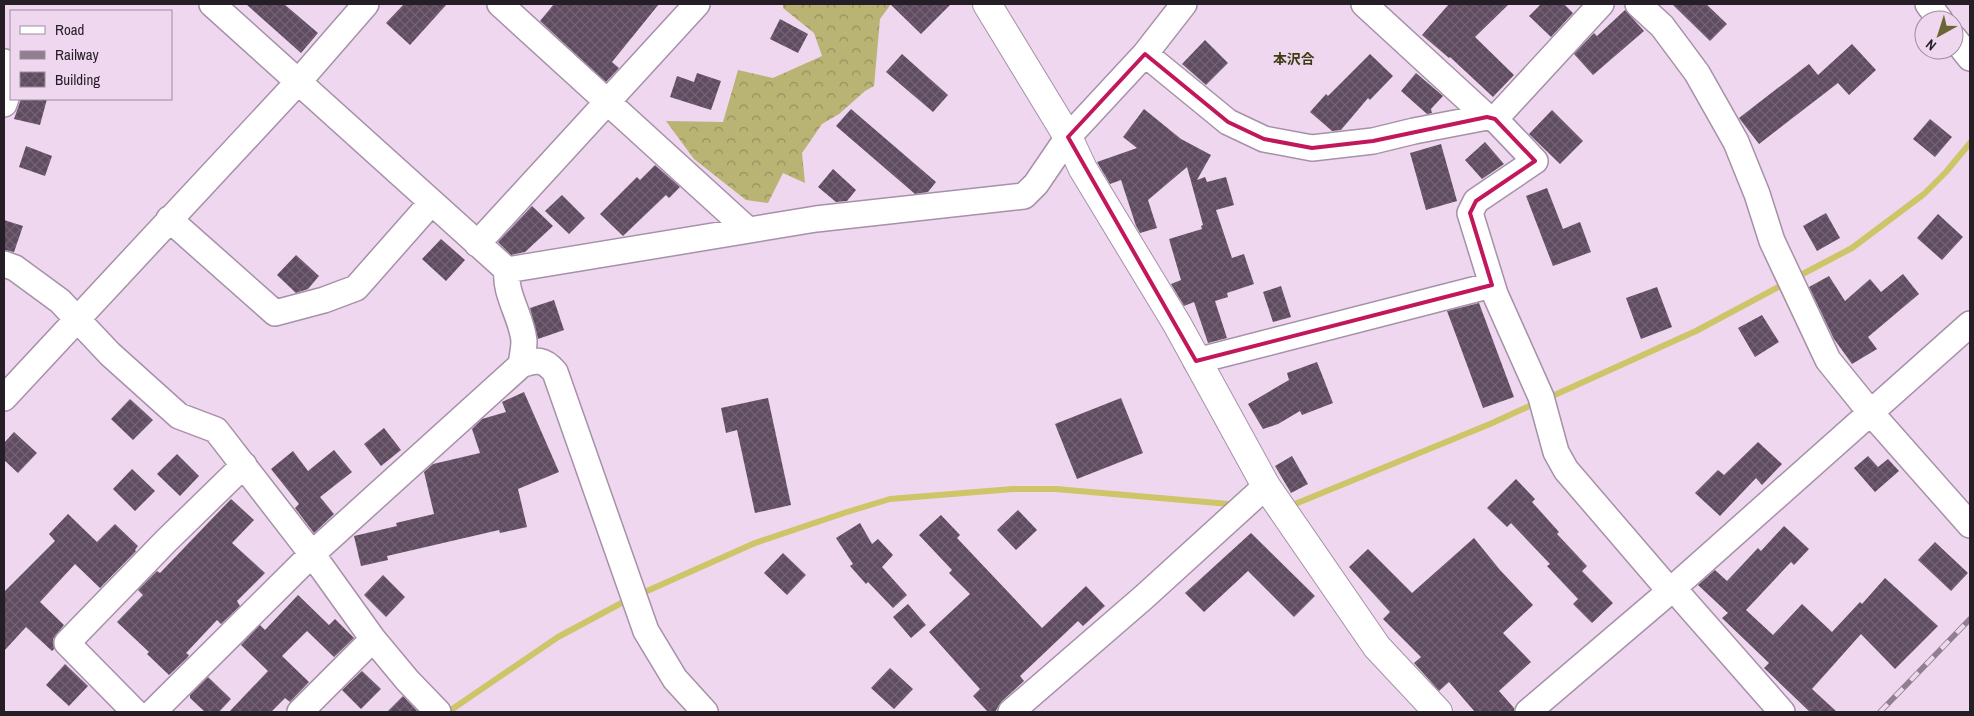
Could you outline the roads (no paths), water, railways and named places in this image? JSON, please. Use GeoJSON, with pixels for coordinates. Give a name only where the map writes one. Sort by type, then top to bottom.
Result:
{"type":"FeatureCollection","features":[{"type":"Feature","properties":{"kind":"street"},"geometry":{"type":"LineString","coordinates":[[212,4],[507,270]]}},
{"type":"Feature","properties":{"kind":"street"},"geometry":{"type":"LineString","coordinates":[[4,398],[299,81],[366,4]]}},
{"type":"Feature","properties":{"kind":"street"},"geometry":{"type":"LineString","coordinates":[[500,4],[747,229]]}},
{"type":"Feature","properties":{"kind":"street"},"geometry":{"type":"LineString","coordinates":[[477,244],[697,4]]}},
{"type":"Feature","properties":{"kind":"street"},"geometry":{"type":"LineString","coordinates":[[987,4],[1068,137],[1083,169],[1177,324],[1266,486],[1377,647],[1438,712]]}},
{"type":"Feature","properties":{"kind":"street"},"geometry":{"type":"LineString","coordinates":[[507,270],[816,219],[1024,196],[1036,184],[1068,137],[1145,54],[1184,4]]}},
{"type":"Feature","properties":{"kind":"street"},"geometry":{"type":"LineString","coordinates":[[1364,4],[1491,118],[1535,161],[1476,201],[1470,213],[1492,285],[1542,402],[1556,452],[1566,470],[1670,590],[1680,596],[1782,712]]}},
{"type":"Feature","properties":{"kind":"street"},"geometry":{"type":"LineString","coordinates":[[1145,54],[1228,122],[1264,139],[1312,148],[1373,141],[1414,130],[1491,118],[1601,4]]}},
{"type":"Feature","properties":{"kind":"street"},"geometry":{"type":"LineString","coordinates":[[1638,4],[1662,26],[1697,73],[1736,142],[1757,194],[1772,241],[1828,360],[1970,526]]}},
{"type":"Feature","properties":{"kind":"street"},"geometry":{"type":"LineString","coordinates":[[4,62],[10,74]]}},
{"type":"Feature","properties":{"kind":"street"},"geometry":{"type":"LineString","coordinates":[[4,104],[10,87]]}},
{"type":"Feature","properties":{"kind":"street"},"geometry":{"type":"LineString","coordinates":[[169,219],[274,313],[324,300],[356,288],[431,202]]}},
{"type":"Feature","properties":{"kind":"street"},"geometry":{"type":"LineString","coordinates":[[4,264],[15,268],[60,301],[110,354],[179,416],[216,430],[312,554],[373,639],[408,681],[438,712]]}},
{"type":"Feature","properties":{"kind":"street"},"geometry":{"type":"LineString","coordinates":[[507,270],[506,280],[524,342],[520,364]]}},
{"type":"Feature","properties":{"kind":"street"},"geometry":{"type":"LineString","coordinates":[[1196,360],[1492,285]]}},
{"type":"Feature","properties":{"kind":"street"},"geometry":{"type":"LineString","coordinates":[[1528,712],[1670,590],[1970,324]]}},
{"type":"Feature","properties":{"kind":"street"},"geometry":{"type":"LineString","coordinates":[[153,712],[312,554],[520,364],[541,360],[555,372],[646,631],[675,679],[705,712]]}},
{"type":"Feature","properties":{"kind":"street"},"geometry":{"type":"LineString","coordinates":[[135,712],[67,643],[166,541],[244,465]]}},
{"type":"Feature","properties":{"kind":"street"},"geometry":{"type":"LineString","coordinates":[[1011,712],[1144,597],[1266,486]]}},
{"type":"Feature","properties":{"kind":"street"},"geometry":{"type":"LineString","coordinates":[[300,712],[373,639]]}},
{"type":"Feature","properties":{"kind":"waterway"},"geometry":{"type":"LineString","coordinates":[[1795,278],[1852,248],[1924,194],[1946,172],[1970,143]]}},
{"type":"Feature","properties":{"kind":"waterway"},"geometry":{"type":"LineString","coordinates":[[1548,398],[1696,331],[1786,283]]}},
{"type":"Feature","properties":{"kind":"waterway"},"geometry":{"type":"LineString","coordinates":[[1295,504],[1490,424],[1536,403]]}},
{"type":"Feature","properties":{"kind":"waterway"},"geometry":{"type":"LineString","coordinates":[[638,595],[755,543],[890,499],[1013,489],[1056,489],[1229,504]]}},
{"type":"Feature","properties":{"kind":"waterway"},"geometry":{"type":"LineString","coordinates":[[448,712],[558,637],[629,599]]}},
{"type":"Feature","properties":{"kind":"railway"},"geometry":{"type":"LineString","coordinates":[[1880,712],[1970,619]]}},
{"type":"Feature","properties":{"kind":"district","name":"本沢合"},"geometry":{"type":"Point","coordinates":[1294,59]}}]}
